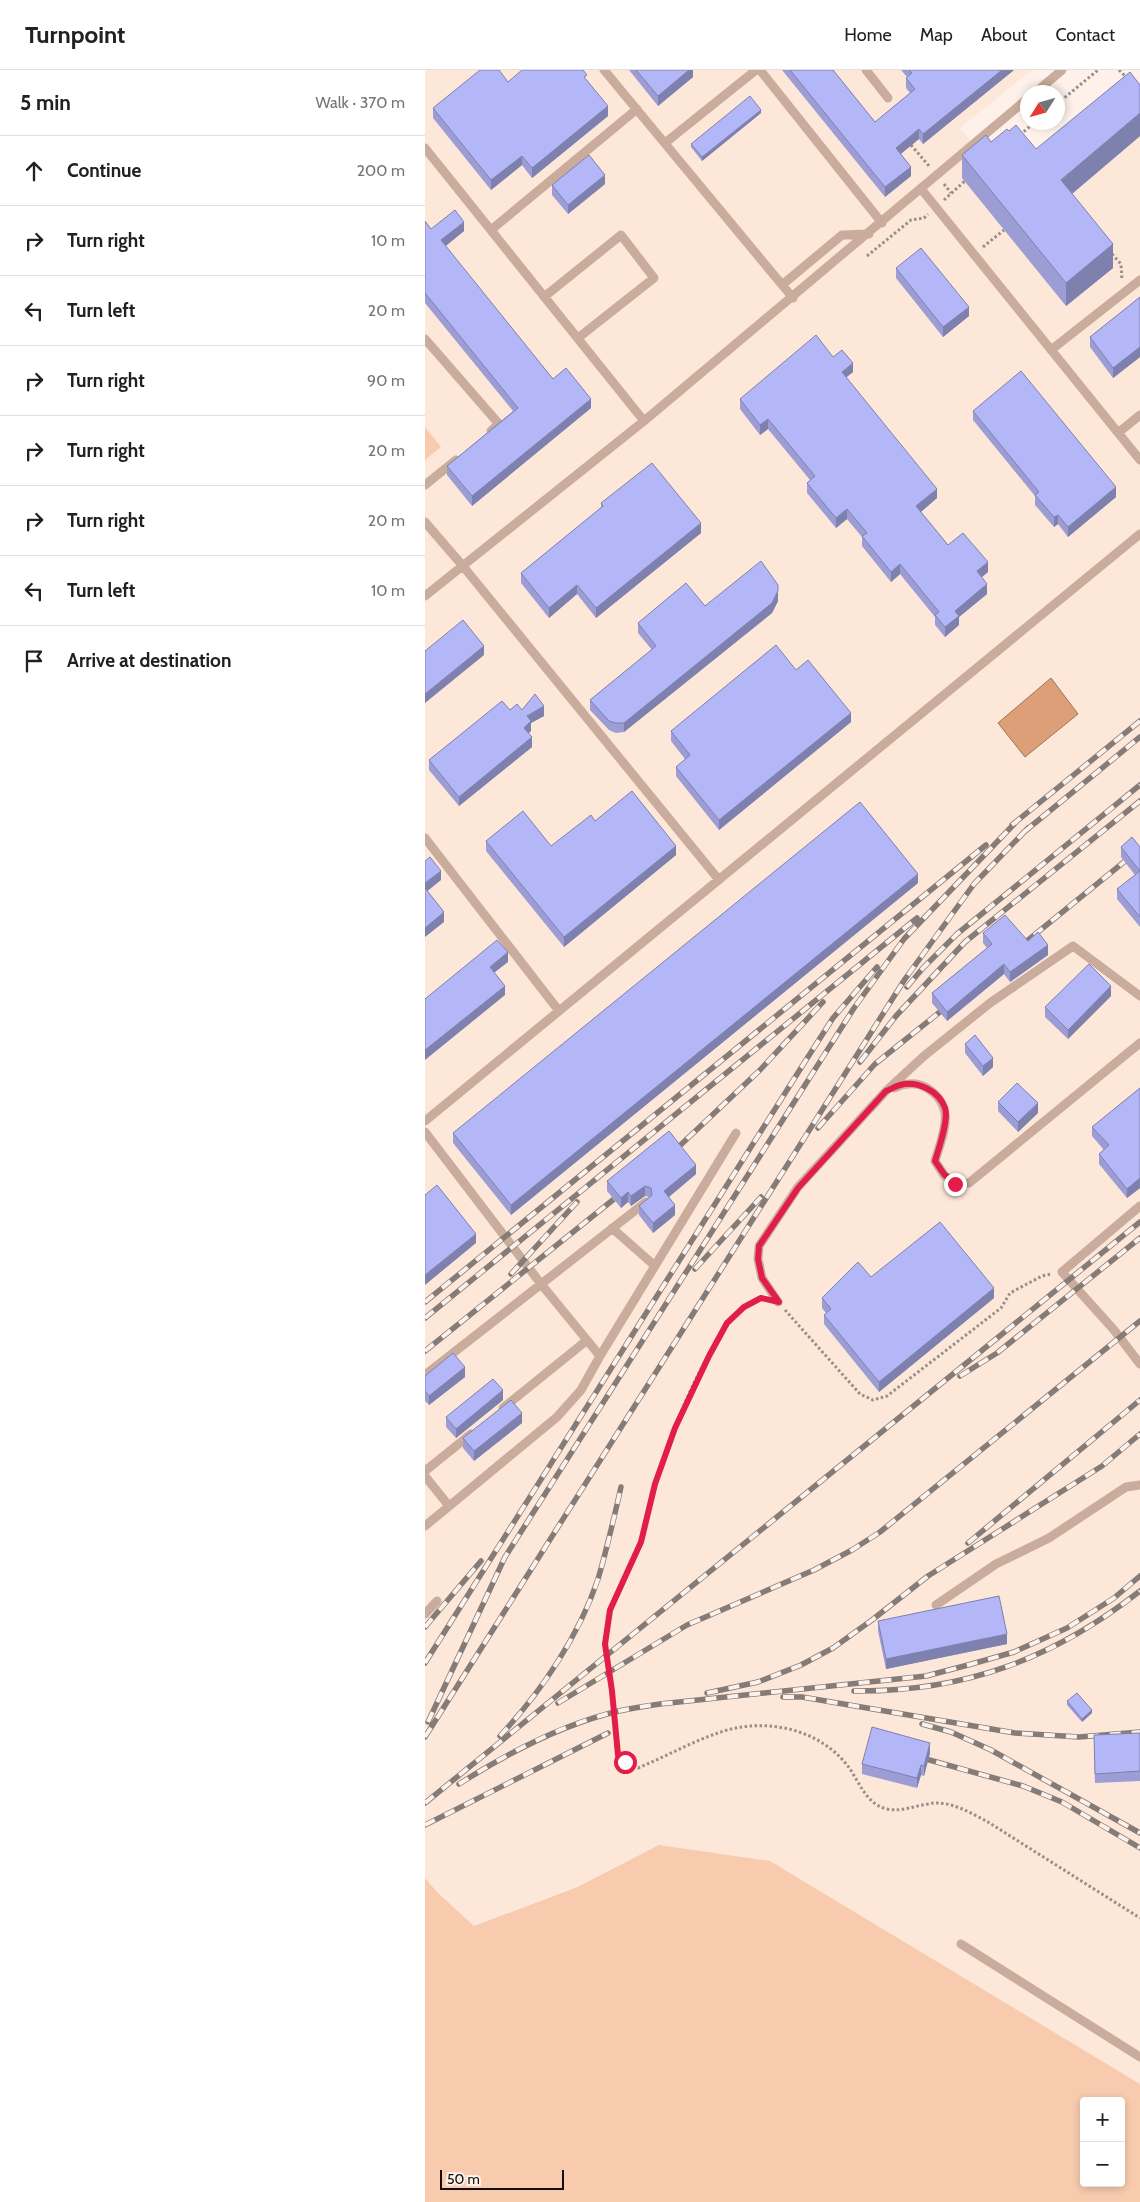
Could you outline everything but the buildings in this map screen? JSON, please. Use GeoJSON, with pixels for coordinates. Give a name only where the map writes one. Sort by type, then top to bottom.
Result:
{"type":"FeatureCollection","features":[{"type":"Feature","properties":{"kind":"lane"},"geometry":{"type":"LineString","coordinates":[[604,70],[793,298]]}},
{"type":"Feature","properties":{"kind":"lane"},"geometry":{"type":"LineString","coordinates":[[665,143],[758,70],[882,223]]}},
{"type":"Feature","properties":{"kind":"lane"},"geometry":{"type":"LineString","coordinates":[[866,70],[888,98]]}},
{"type":"Feature","properties":{"kind":"lane"},"geometry":{"type":"LineString","coordinates":[[1044,85],[1062,70]]}},
{"type":"Feature","properties":{"kind":"lane"},"geometry":{"type":"LineString","coordinates":[[425,596],[644,421],[1020,106]]}},
{"type":"Feature","properties":{"kind":"lane"},"geometry":{"type":"LineString","coordinates":[[491,230],[637,109]]}},
{"type":"Feature","properties":{"kind":"lane"},"geometry":{"type":"LineString","coordinates":[[425,148],[644,421]]}},
{"type":"Feature","properties":{"kind":"lane"},"geometry":{"type":"LineString","coordinates":[[922,190],[1140,460]]}},
{"type":"Feature","properties":{"kind":"lane"},"geometry":{"type":"LineString","coordinates":[[782,285],[842,235],[869,234]]}},
{"type":"Feature","properties":{"kind":"lane"},"geometry":{"type":"LineString","coordinates":[[544,297],[621,236],[654,278],[578,338]]}},
{"type":"Feature","properties":{"kind":"lane"},"geometry":{"type":"LineString","coordinates":[[1051,350],[1140,280]]}},
{"type":"Feature","properties":{"kind":"lane"},"geometry":{"type":"LineString","coordinates":[[425,339],[499,424],[484,436]]}},
{"type":"Feature","properties":{"kind":"lane"},"geometry":{"type":"LineString","coordinates":[[1118,433],[1140,415]]}},
{"type":"Feature","properties":{"kind":"lane"},"geometry":{"type":"LineString","coordinates":[[425,485],[462,454]]}},
{"type":"Feature","properties":{"kind":"lane"},"geometry":{"type":"LineString","coordinates":[[425,522],[719,880]]}},
{"type":"Feature","properties":{"kind":"lane"},"geometry":{"type":"LineString","coordinates":[[425,1121],[1140,534]]}},
{"type":"Feature","properties":{"kind":"lane"},"geometry":{"type":"LineString","coordinates":[[425,838],[559,1011]]}},
{"type":"Feature","properties":{"kind":"lane"},"geometry":{"type":"LineString","coordinates":[[779,1302],[762,1278],[758,1259],[759,1246],[798,1188],[886,1091],[924,1056],[990,1003],[1073,946],[1140,996]]}},
{"type":"Feature","properties":{"kind":"lane"},"geometry":{"type":"LineString","coordinates":[[886,1091],[902,1084],[921,1085],[935,1094],[945,1108],[945,1123],[935,1161],[944,1174],[955,1184],[969,1183],[1140,1043]]}},
{"type":"Feature","properties":{"kind":"lane"},"geometry":{"type":"LineString","coordinates":[[425,1132],[541,1284],[600,1356]]}},
{"type":"Feature","properties":{"kind":"lane"},"geometry":{"type":"LineString","coordinates":[[425,1526],[557,1417],[581,1390],[737,1134]]}},
{"type":"Feature","properties":{"kind":"lane"},"geometry":{"type":"LineString","coordinates":[[425,1375],[645,1202]]}},
{"type":"Feature","properties":{"kind":"lane"},"geometry":{"type":"LineString","coordinates":[[1140,1206],[1062,1272],[1114,1330],[1140,1364]]}},
{"type":"Feature","properties":{"kind":"lane"},"geometry":{"type":"LineString","coordinates":[[612,1228],[655,1266]]}},
{"type":"Feature","properties":{"kind":"lane"},"geometry":{"type":"LineString","coordinates":[[494,1416],[586,1341]]}},
{"type":"Feature","properties":{"kind":"lane"},"geometry":{"type":"LineString","coordinates":[[425,1472],[479,1428]]}},
{"type":"Feature","properties":{"kind":"lane"},"geometry":{"type":"LineString","coordinates":[[425,1476],[449,1506]]}},
{"type":"Feature","properties":{"kind":"lane"},"geometry":{"type":"LineString","coordinates":[[936,1605],[996,1564],[1049,1538],[1126,1487],[1140,1485]]}},
{"type":"Feature","properties":{"kind":"lane"},"geometry":{"type":"LineString","coordinates":[[425,1614],[437,1601]]}},
{"type":"Feature","properties":{"kind":"lane"},"geometry":{"type":"LineString","coordinates":[[961,1944],[1140,2057]]}},
{"type":"Feature","properties":{"kind":"path"},"geometry":{"type":"LineString","coordinates":[[1065,97],[1098,70]]}},
{"type":"Feature","properties":{"kind":"path"},"geometry":{"type":"LineString","coordinates":[[1119,70],[1129,81]]}},
{"type":"Feature","properties":{"kind":"path"},"geometry":{"type":"LineString","coordinates":[[1016,138],[1026,130]]}},
{"type":"Feature","properties":{"kind":"path"},"geometry":{"type":"LineString","coordinates":[[867,256],[911,220],[924,218],[973,174]]}},
{"type":"Feature","properties":{"kind":"path"},"geometry":{"type":"LineString","coordinates":[[1109,250],[1121,264],[1123,293]]}},
{"type":"Feature","properties":{"kind":"path"},"geometry":{"type":"LineString","coordinates":[[1062,1272],[1042,1276],[1010,1293],[1001,1308],[887,1396],[873,1400],[860,1394],[779,1302],[761,1298],[744,1307],[727,1323],[675,1428],[655,1484],[641,1542],[610,1610],[605,1644],[618,1755],[625,1762],[638,1768],[719,1732],[752,1726],[777,1726],[807,1734],[832,1751],[847,1765],[863,1792],[875,1803],[887,1809],[915,1808],[928,1803],[944,1803],[967,1811],[989,1822],[1140,1918]]}},
{"type":"Feature","properties":{"kind":"shaded area"},"geometry":{"type":"Polygon","coordinates":[[[425,70],[1032,70],[960,128],[991,165],[1036,172],[1140,108],[1140,2084],[1074,2045],[659,1845],[577,1886],[474,1926],[437,1892],[425,1878],[425,70]]]}},
{"type":"Feature","properties":{"kind":"shaded area"},"geometry":{"type":"Polygon","coordinates":[[[425,427],[441,447],[425,460],[425,427]]]}},
{"type":"Feature","properties":{"kind":"shaded area"},"geometry":{"type":"Polygon","coordinates":[[[1051,678],[1078,714],[1025,757],[998,723],[1051,678]]]}},
{"type":"Feature","properties":{"kind":"shaded area"},"geometry":{"type":"Polygon","coordinates":[[[659,1845],[770,1861],[1140,2084],[1140,2202],[425,2202],[425,1878],[437,1892],[474,1926],[577,1887],[659,1845]]]}},
{"type":"Feature","properties":{"kind":"railway"},"geometry":{"type":"LineString","coordinates":[[1012,825],[1140,721]]}},
{"type":"Feature","properties":{"kind":"railway"},"geometry":{"type":"LineString","coordinates":[[1024,832],[1140,737]]}},
{"type":"Feature","properties":{"kind":"railway"},"geometry":{"type":"LineString","coordinates":[[907,987],[957,934],[1140,785]]}},
{"type":"Feature","properties":{"kind":"railway"},"geometry":{"type":"LineString","coordinates":[[860,1062],[896,1016],[965,942],[1140,801]]}},
{"type":"Feature","properties":{"kind":"railway"},"geometry":{"type":"LineString","coordinates":[[428,1722],[505,1557],[854,1008],[904,939],[1017,821]]}},
{"type":"Feature","properties":{"kind":"railway"},"geometry":{"type":"LineString","coordinates":[[425,1737],[905,979],[974,884],[1028,828]]}},
{"type":"Feature","properties":{"kind":"railway"},"geometry":{"type":"LineString","coordinates":[[425,1302],[986,845]]}},
{"type":"Feature","properties":{"kind":"railway"},"geometry":{"type":"LineString","coordinates":[[1017,949],[1140,849]]}},
{"type":"Feature","properties":{"kind":"railway"},"geometry":{"type":"LineString","coordinates":[[425,1318],[917,918]]}},
{"type":"Feature","properties":{"kind":"railway"},"geometry":{"type":"LineString","coordinates":[[425,1663],[833,1018],[877,967]]}},
{"type":"Feature","properties":{"kind":"railway"},"geometry":{"type":"LineString","coordinates":[[671,1154],[760,1070],[823,1002]]}},
{"type":"Feature","properties":{"kind":"railway"},"geometry":{"type":"LineString","coordinates":[[818,1128],[875,1064],[951,1003]]}},
{"type":"Feature","properties":{"kind":"railway"},"geometry":{"type":"LineString","coordinates":[[425,1351],[624,1191]]}},
{"type":"Feature","properties":{"kind":"railway"},"geometry":{"type":"LineString","coordinates":[[695,1269],[761,1197]]}},
{"type":"Feature","properties":{"kind":"railway"},"geometry":{"type":"LineString","coordinates":[[511,1274],[577,1202]]}},
{"type":"Feature","properties":{"kind":"railway"},"geometry":{"type":"LineString","coordinates":[[425,1803],[1140,1222]]}},
{"type":"Feature","properties":{"kind":"railway"},"geometry":{"type":"LineString","coordinates":[[960,1376],[997,1353],[1140,1238]]}},
{"type":"Feature","properties":{"kind":"railway"},"geometry":{"type":"LineString","coordinates":[[558,1703],[687,1625],[814,1570],[852,1550],[880,1532],[1140,1321]]}},
{"type":"Feature","properties":{"kind":"railway"},"geometry":{"type":"LineString","coordinates":[[968,1543],[1140,1400]]}},
{"type":"Feature","properties":{"kind":"railway"},"geometry":{"type":"LineString","coordinates":[[707,1693],[758,1682],[801,1665],[833,1648],[928,1576],[1102,1466],[1140,1434]]}},
{"type":"Feature","properties":{"kind":"railway"},"geometry":{"type":"LineString","coordinates":[[500,1736],[544,1682],[580,1621],[598,1579],[621,1487]]}},
{"type":"Feature","properties":{"kind":"railway"},"geometry":{"type":"LineString","coordinates":[[425,1627],[481,1561]]}},
{"type":"Feature","properties":{"kind":"railway"},"geometry":{"type":"LineString","coordinates":[[459,1784],[497,1761],[536,1741],[577,1724],[619,1711],[660,1704],[926,1676],[1014,1652],[1067,1628],[1114,1598],[1140,1576]]}},
{"type":"Feature","properties":{"kind":"railway"},"geometry":{"type":"LineString","coordinates":[[854,1691],[895,1690],[933,1685],[970,1678],[1006,1667],[1041,1653],[1074,1635],[1107,1615],[1140,1591]]}},
{"type":"Feature","properties":{"kind":"railway"},"geometry":{"type":"LineString","coordinates":[[783,1697],[802,1697],[1015,1733],[1079,1737],[1140,1732]]}},
{"type":"Feature","properties":{"kind":"railway"},"geometry":{"type":"LineString","coordinates":[[922,1724],[951,1732],[991,1750],[1140,1833]]}},
{"type":"Feature","properties":{"kind":"railway"},"geometry":{"type":"LineString","coordinates":[[425,1825],[608,1733]]}},
{"type":"Feature","properties":{"kind":"railway"},"geometry":{"type":"LineString","coordinates":[[915,1756],[1023,1786],[1062,1802],[1140,1848]]}},
{"type":"Feature","properties":{"kind":"route"},"geometry":{"type":"LineString","coordinates":[[625,1762],[618,1755],[605,1644],[610,1610],[641,1542],[655,1484],[675,1428],[691,1391],[727,1323],[744,1307],[761,1298],[779,1302],[762,1278],[758,1259],[759,1246],[798,1188],[886,1091],[902,1084],[921,1085],[935,1094],[945,1108],[945,1123],[935,1161],[944,1174],[955,1184]]}}]}
